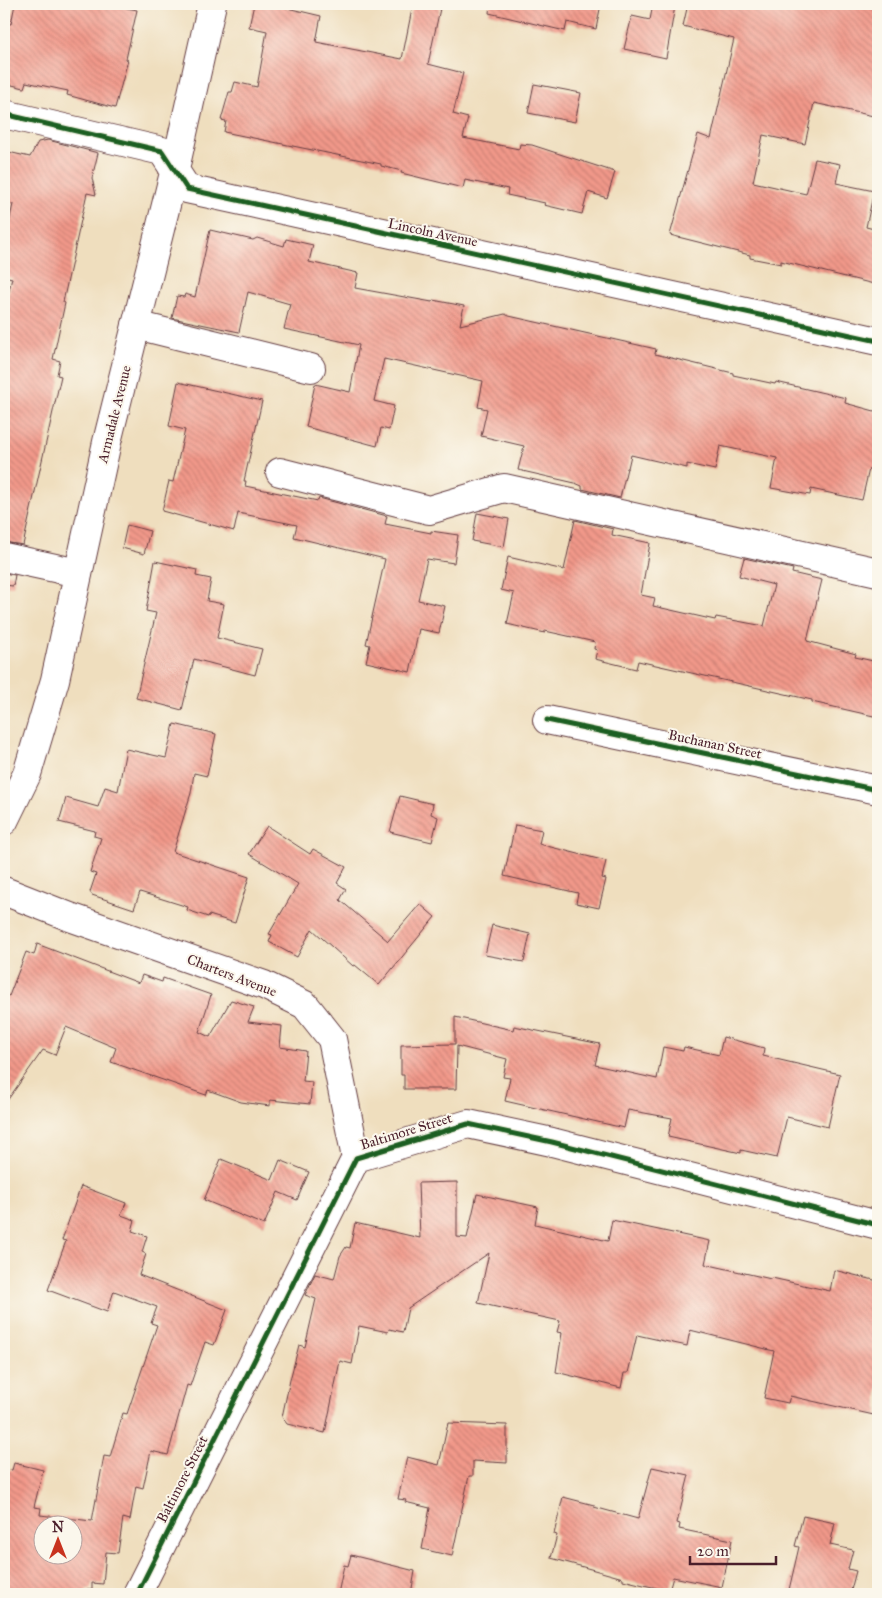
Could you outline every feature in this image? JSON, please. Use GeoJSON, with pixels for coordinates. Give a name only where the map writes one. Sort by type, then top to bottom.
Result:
{"type":"FeatureCollection","features":[{"type":"Feature","properties":{"kind":"street","name":"Armadale Avenue"},"geometry":{"type":"LineString","coordinates":[[4,820],[27,774],[55,680],[107,442],[175,169],[212,4]]}},
{"type":"Feature","properties":{"kind":"street","name":"Lincoln Avenue"},"geometry":{"type":"LineString","coordinates":[[4,114],[162,151],[187,189],[878,341]]}},
{"type":"Feature","properties":{"kind":"street"},"geometry":{"type":"LineString","coordinates":[[136,325],[310,368]]}},
{"type":"Feature","properties":{"kind":"street"},"geometry":{"type":"LineString","coordinates":[[280,472],[429,510],[504,488],[878,572]]}},
{"type":"Feature","properties":{"kind":"street"},"geometry":{"type":"LineString","coordinates":[[4,557],[78,573]]}},
{"type":"Feature","properties":{"kind":"street","name":"Buchanan Street"},"geometry":{"type":"LineString","coordinates":[[547,720],[878,790]]}},
{"type":"Feature","properties":{"kind":"street","name":"Charters Avenue"},"geometry":{"type":"LineString","coordinates":[[4,891],[70,917],[264,985],[305,1005],[332,1039],[356,1158]]}},
{"type":"Feature","properties":{"kind":"street","name":"Baltimore Street"},"geometry":{"type":"LineString","coordinates":[[137,1594],[356,1158],[468,1124],[552,1142],[878,1225]]}},
{"type":"Feature","properties":{"kind":"building"},"geometry":{"type":"Polygon","coordinates":[[[15,4],[107,4],[137,10],[126,59],[128,60],[115,108],[67,95],[68,91],[26,82],[24,88],[4,83],[4,23],[11,24],[15,4]]]}},
{"type":"Feature","properties":{"kind":"building"},"geometry":{"type":"Polygon","coordinates":[[[254,4],[270,4],[321,16],[316,42],[402,59],[413,4],[441,4],[428,64],[463,73],[453,114],[468,118],[463,138],[519,149],[520,144],[532,145],[615,172],[607,198],[588,192],[582,214],[544,205],[545,203],[507,195],[508,189],[465,180],[463,188],[401,173],[402,171],[381,166],[381,164],[224,132],[226,121],[221,120],[229,92],[232,92],[235,82],[257,87],[267,31],[249,27],[254,4]]]}},
{"type":"Feature","properties":{"kind":"building"},"geometry":{"type":"Polygon","coordinates":[[[490,4],[601,4],[596,29],[567,22],[565,31],[489,13],[490,4]]]}},
{"type":"Feature","properties":{"kind":"building"},"geometry":{"type":"Polygon","coordinates":[[[653,4],[675,6],[666,58],[624,49],[632,16],[650,20],[653,4]]]}},
{"type":"Feature","properties":{"kind":"building"},"geometry":{"type":"Polygon","coordinates":[[[688,4],[878,4],[878,117],[814,103],[805,144],[763,135],[753,182],[806,194],[815,159],[840,164],[836,183],[874,191],[866,227],[878,230],[878,285],[781,261],[781,264],[750,258],[750,255],[670,235],[698,134],[711,139],[734,39],[683,26],[688,4]]]}},
{"type":"Feature","properties":{"kind":"building"},"geometry":{"type":"Polygon","coordinates":[[[534,84],[581,93],[575,122],[528,113],[534,84]]]}},
{"type":"Feature","properties":{"kind":"building"},"geometry":{"type":"Polygon","coordinates":[[[48,140],[98,153],[92,178],[96,195],[87,193],[63,302],[65,303],[53,359],[60,361],[57,375],[61,376],[23,545],[4,542],[4,329],[9,308],[5,307],[12,278],[4,276],[4,247],[13,204],[4,202],[4,151],[30,157],[38,142],[48,140]]]}},
{"type":"Feature","properties":{"kind":"building"},"geometry":{"type":"Polygon","coordinates":[[[210,230],[253,240],[257,238],[284,246],[286,239],[313,245],[309,262],[358,273],[355,288],[464,306],[460,325],[505,314],[656,349],[655,354],[733,373],[733,375],[775,384],[776,382],[846,398],[845,403],[878,412],[878,471],[869,469],[862,500],[811,489],[810,495],[771,488],[777,458],[720,446],[715,470],[687,464],[687,468],[631,455],[620,498],[582,489],[582,486],[575,483],[518,470],[524,446],[481,436],[487,409],[478,407],[483,381],[384,359],[374,401],[394,406],[389,430],[381,428],[377,446],[306,427],[315,384],[350,392],[359,345],[284,329],[290,304],[248,292],[239,332],[172,318],[177,296],[184,297],[185,294],[195,297],[210,230]]]}},
{"type":"Feature","properties":{"kind":"building"},"geometry":{"type":"Polygon","coordinates":[[[178,382],[262,401],[244,481],[246,481],[245,486],[318,501],[319,498],[387,516],[385,524],[431,533],[431,531],[458,535],[454,563],[427,559],[418,600],[445,606],[439,633],[419,629],[410,672],[366,662],[370,645],[366,644],[385,559],[294,537],[297,525],[238,513],[234,531],[162,511],[169,481],[173,482],[185,430],[169,426],[178,382]]]}},
{"type":"Feature","properties":{"kind":"building"},"geometry":{"type":"Polygon","coordinates":[[[477,513],[509,519],[504,547],[472,541],[477,513]]]}},
{"type":"Feature","properties":{"kind":"building"},"geometry":{"type":"Polygon","coordinates":[[[575,520],[613,529],[612,535],[650,543],[641,595],[655,598],[653,606],[715,620],[716,617],[764,626],[774,585],[739,576],[744,558],[793,569],[792,573],[822,580],[807,641],[856,654],[855,657],[878,662],[878,717],[812,702],[812,700],[638,661],[636,669],[595,659],[597,650],[594,649],[595,642],[507,624],[514,593],[501,590],[508,557],[564,570],[575,520]]]}},
{"type":"Feature","properties":{"kind":"building"},"geometry":{"type":"Polygon","coordinates":[[[127,525],[150,531],[144,554],[122,548],[127,525]]]}},
{"type":"Feature","properties":{"kind":"building"},"geometry":{"type":"Polygon","coordinates":[[[155,561],[197,570],[196,576],[211,579],[207,601],[224,604],[217,638],[262,649],[255,675],[194,659],[182,710],[136,698],[156,613],[146,611],[155,561]]]}},
{"type":"Feature","properties":{"kind":"building"},"geometry":{"type":"Polygon","coordinates":[[[4,573],[15,575],[13,586],[4,585],[4,573]]]}},
{"type":"Feature","properties":{"kind":"building"},"geometry":{"type":"Polygon","coordinates":[[[174,724],[216,734],[207,776],[194,773],[191,793],[173,852],[249,877],[235,923],[209,915],[208,917],[187,910],[188,907],[140,892],[134,909],[92,895],[90,892],[96,874],[90,872],[101,838],[94,836],[95,831],[59,822],[66,798],[98,807],[105,787],[118,791],[126,749],[166,758],[174,724]]]}},
{"type":"Feature","properties":{"kind":"building"},"geometry":{"type":"Polygon","coordinates":[[[400,796],[433,804],[431,814],[438,817],[432,842],[390,832],[400,796]]]}},
{"type":"Feature","properties":{"kind":"building"},"geometry":{"type":"Polygon","coordinates":[[[515,825],[542,830],[539,844],[606,861],[602,878],[606,879],[599,908],[576,903],[578,893],[504,876],[515,825]]]}},
{"type":"Feature","properties":{"kind":"building"},"geometry":{"type":"Polygon","coordinates":[[[267,826],[310,854],[313,849],[346,867],[337,883],[346,889],[340,900],[388,941],[420,904],[435,917],[379,985],[355,965],[353,966],[312,929],[297,957],[269,942],[272,935],[269,934],[298,884],[249,854],[267,826]]]}},
{"type":"Feature","properties":{"kind":"building"},"geometry":{"type":"Polygon","coordinates":[[[492,925],[530,934],[524,962],[485,955],[492,925]]]}},
{"type":"Feature","properties":{"kind":"building"},"geometry":{"type":"Polygon","coordinates":[[[37,944],[139,983],[142,975],[162,982],[163,978],[211,995],[199,1032],[210,1037],[231,1000],[254,1007],[248,1022],[282,1026],[280,1047],[306,1051],[303,1081],[312,1082],[310,1104],[270,1100],[270,1106],[241,1102],[208,1090],[206,1095],[111,1062],[116,1048],[66,1027],[55,1055],[43,1050],[4,1105],[4,993],[9,996],[26,952],[34,955],[37,944]]]}},
{"type":"Feature","properties":{"kind":"building"},"geometry":{"type":"Polygon","coordinates":[[[455,1017],[513,1030],[514,1026],[600,1044],[595,1065],[657,1079],[663,1047],[683,1051],[684,1047],[719,1055],[723,1037],[764,1048],[763,1056],[840,1074],[828,1127],[787,1117],[777,1158],[741,1150],[741,1153],[668,1137],[672,1118],[628,1110],[624,1128],[505,1101],[510,1078],[503,1077],[507,1059],[457,1046],[456,1089],[404,1089],[404,1075],[401,1075],[401,1045],[455,1044],[455,1017]]]}},
{"type":"Feature","properties":{"kind":"building"},"geometry":{"type":"Polygon","coordinates":[[[221,1159],[272,1180],[280,1160],[309,1172],[297,1200],[278,1192],[264,1225],[204,1200],[221,1159]]]}},
{"type":"Feature","properties":{"kind":"building"},"geometry":{"type":"Polygon","coordinates":[[[457,1182],[457,1237],[467,1238],[477,1194],[538,1207],[535,1224],[608,1241],[612,1220],[710,1241],[705,1264],[771,1279],[830,1291],[834,1270],[878,1281],[878,1416],[790,1396],[788,1403],[764,1398],[774,1351],[690,1330],[687,1346],[637,1335],[628,1373],[624,1373],[621,1388],[556,1372],[562,1333],[557,1332],[560,1321],[478,1303],[489,1253],[408,1308],[403,1332],[389,1329],[388,1332],[359,1326],[352,1364],[340,1361],[325,1433],[287,1424],[282,1417],[299,1345],[305,1347],[316,1299],[305,1295],[315,1274],[334,1279],[340,1256],[346,1247],[350,1248],[355,1223],[420,1238],[418,1183],[457,1182]]]}},
{"type":"Feature","properties":{"kind":"building"},"geometry":{"type":"Polygon","coordinates":[[[81,1186],[126,1203],[121,1215],[135,1220],[132,1231],[147,1236],[142,1252],[146,1254],[139,1275],[227,1310],[214,1345],[205,1342],[190,1386],[187,1385],[168,1455],[151,1451],[143,1488],[136,1486],[130,1520],[123,1518],[118,1553],[106,1552],[103,1584],[92,1583],[92,1589],[87,1589],[86,1594],[4,1594],[4,1469],[12,1470],[14,1463],[43,1470],[34,1507],[41,1508],[40,1515],[49,1516],[32,1516],[32,1566],[82,1566],[82,1520],[92,1521],[104,1456],[110,1457],[123,1413],[127,1414],[157,1325],[151,1323],[157,1307],[114,1291],[107,1312],[48,1290],[66,1241],[62,1240],[81,1186]]]}},
{"type":"Feature","properties":{"kind":"building"},"geometry":{"type":"Polygon","coordinates":[[[448,1423],[507,1425],[507,1463],[473,1461],[473,1476],[469,1476],[452,1556],[422,1549],[430,1508],[398,1499],[407,1457],[439,1465],[448,1423]]]}},
{"type":"Feature","properties":{"kind":"building"},"geometry":{"type":"Polygon","coordinates":[[[652,1467],[689,1475],[677,1523],[680,1524],[679,1529],[732,1540],[722,1587],[673,1577],[669,1591],[623,1580],[623,1578],[551,1558],[557,1535],[554,1534],[563,1497],[638,1519],[652,1467]]]}},
{"type":"Feature","properties":{"kind":"building"},"geometry":{"type":"Polygon","coordinates":[[[803,1516],[835,1523],[830,1545],[853,1550],[848,1569],[856,1571],[850,1594],[788,1594],[799,1547],[795,1546],[803,1516]]]}},
{"type":"Feature","properties":{"kind":"building"},"geometry":{"type":"Polygon","coordinates":[[[351,1555],[415,1571],[411,1594],[338,1594],[344,1565],[348,1566],[351,1555]]]}},
{"type":"Feature","properties":{"kind":"cycle path"},"geometry":{"type":"LineString","coordinates":[[4,114],[162,151],[187,189],[878,341]]}},
{"type":"Feature","properties":{"kind":"cycle path"},"geometry":{"type":"LineString","coordinates":[[547,720],[878,790]]}},
{"type":"Feature","properties":{"kind":"cycle path"},"geometry":{"type":"LineString","coordinates":[[137,1594],[356,1158],[468,1124],[552,1142],[878,1225]]}}]}
